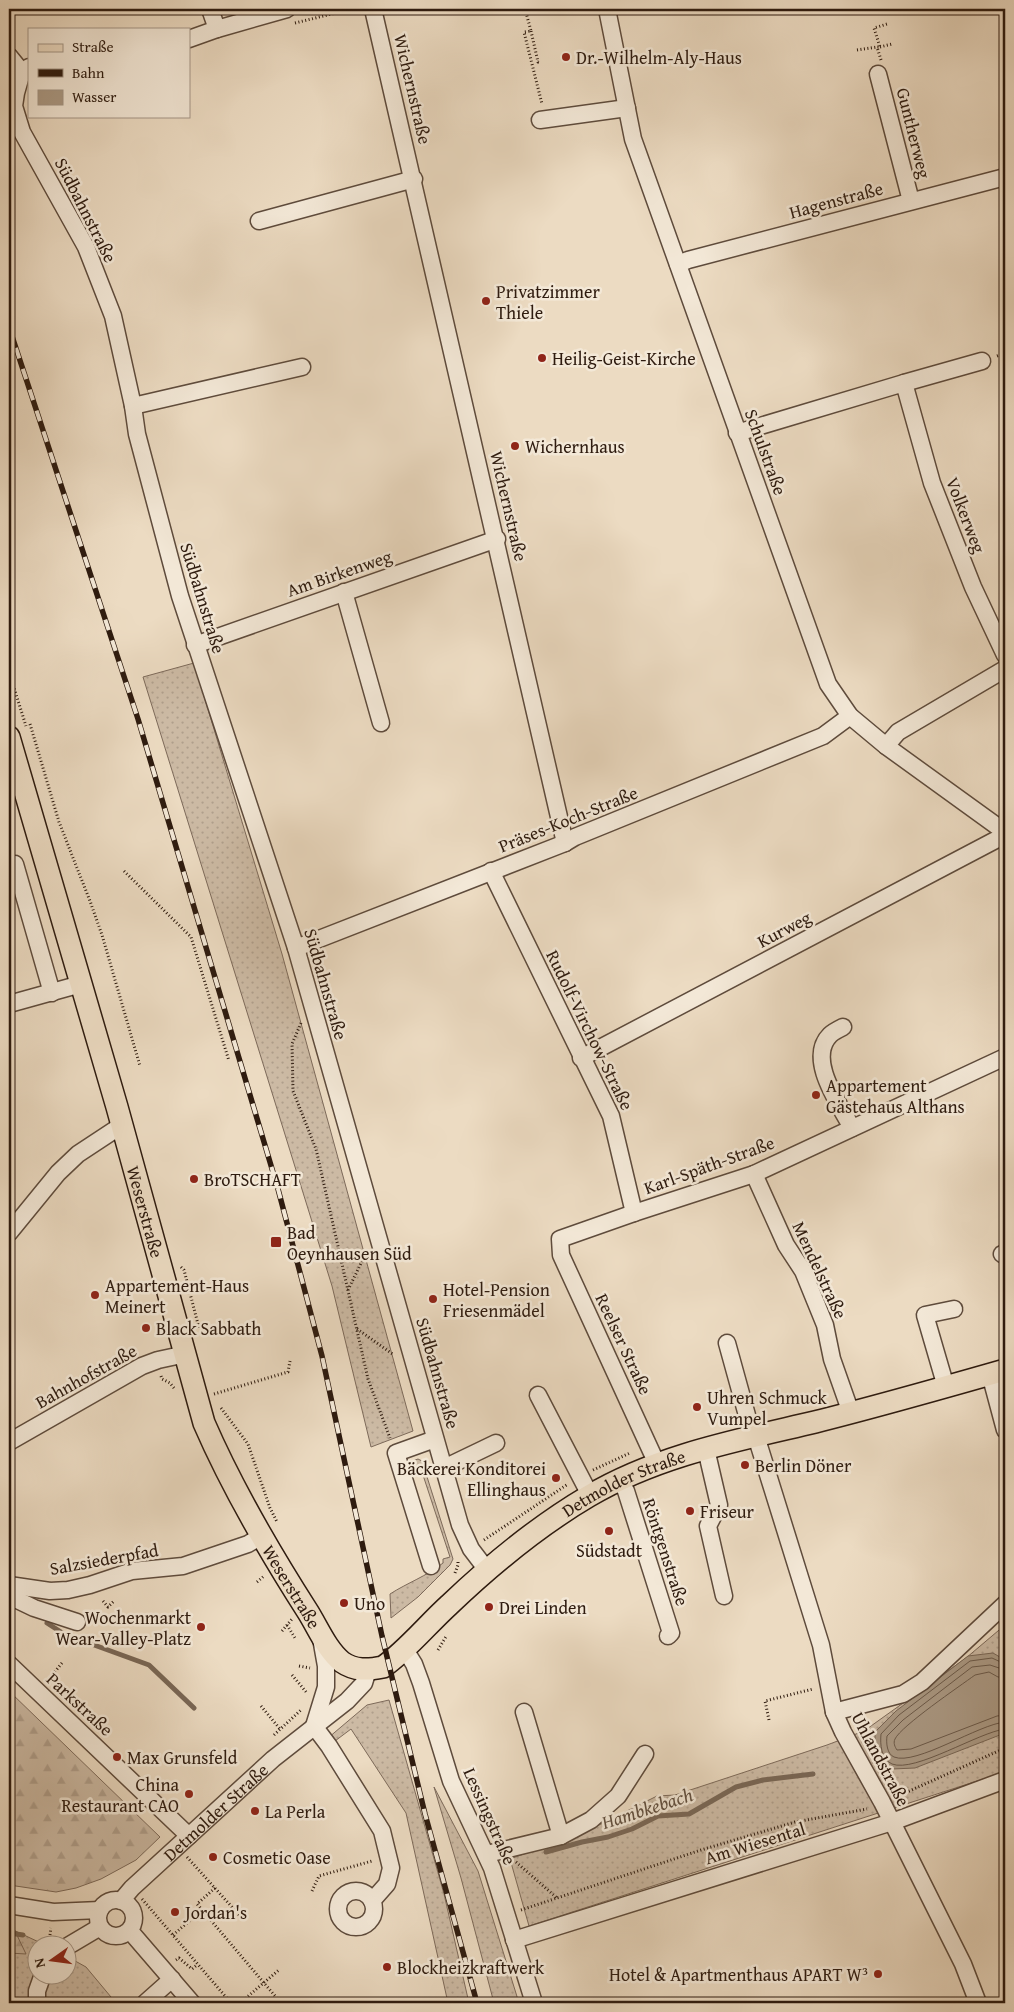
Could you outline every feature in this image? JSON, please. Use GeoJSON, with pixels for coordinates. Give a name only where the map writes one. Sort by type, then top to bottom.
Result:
{"type":"FeatureCollection","features":[{"type":"Feature","properties":{"kind":"main road","name":"Weserstraße"},"geometry":{"type":"LineString","coordinates":[[9,737],[122,1125],[204,1423],[222,1466],[319,1631],[341,1661],[349,1666],[368,1670]]}},
{"type":"Feature","properties":{"kind":"main road","name":"Detmolder Straße"},"geometry":{"type":"LineString","coordinates":[[368,1670],[383,1667],[487,1570],[548,1523],[590,1495],[620,1480],[657,1464],[706,1448],[851,1413],[998,1372]]}},
{"type":"Feature","properties":{"kind":"street"},"geometry":{"type":"LineString","coordinates":[[210,9],[217,28]]}},
{"type":"Feature","properties":{"kind":"street"},"geometry":{"type":"LineString","coordinates":[[190,39],[217,28],[287,9]]}},
{"type":"Feature","properties":{"kind":"street","name":"Wichernstraße"},"geometry":{"type":"LineString","coordinates":[[373,9],[497,539],[565,843]]}},
{"type":"Feature","properties":{"kind":"street","name":"Schulstraße"},"geometry":{"type":"LineString","coordinates":[[607,9],[633,139],[828,684],[850,716],[886,746],[1005,834]]}},
{"type":"Feature","properties":{"kind":"street"},"geometry":{"type":"LineString","coordinates":[[9,56],[20,72]]}},
{"type":"Feature","properties":{"kind":"street","name":"Guntherweg"},"geometry":{"type":"LineString","coordinates":[[880,70],[911,201]]}},
{"type":"Feature","properties":{"kind":"street","name":"Südbahnstraße"},"geometry":{"type":"LineString","coordinates":[[20,72],[14,106],[22,132],[86,247],[113,316],[133,406],[137,434],[180,596],[296,948],[460,1524],[471,1549],[487,1570]]}},
{"type":"Feature","properties":{"kind":"street"},"geometry":{"type":"LineString","coordinates":[[542,120],[627,108]]}},
{"type":"Feature","properties":{"kind":"street","name":"Hagenstraße"},"geometry":{"type":"LineString","coordinates":[[678,264],[1005,177]]}},
{"type":"Feature","properties":{"kind":"street"},"geometry":{"type":"LineString","coordinates":[[259,221],[414,179]]}},
{"type":"Feature","properties":{"kind":"street"},"geometry":{"type":"LineString","coordinates":[[737,433],[982,361]]}},
{"type":"Feature","properties":{"kind":"street"},"geometry":{"type":"LineString","coordinates":[[133,406],[302,367]]}},
{"type":"Feature","properties":{"kind":"street","name":"Volkerweg"},"geometry":{"type":"LineString","coordinates":[[904,383],[932,483],[973,587],[1005,655]]}},
{"type":"Feature","properties":{"kind":"street","name":"Am Birkenweg"},"geometry":{"type":"LineString","coordinates":[[195,645],[497,539]]}},
{"type":"Feature","properties":{"kind":"street"},"geometry":{"type":"LineString","coordinates":[[344,592],[381,723]]}},
{"type":"Feature","properties":{"kind":"street"},"geometry":{"type":"LineString","coordinates":[[886,746],[898,732],[1005,670]]}},
{"type":"Feature","properties":{"kind":"street","name":"Präses-Koch-Straße"},"geometry":{"type":"LineString","coordinates":[[296,948],[565,843],[823,736],[850,716]]}},
{"type":"Feature","properties":{"kind":"street","name":"Kurweg"},"geometry":{"type":"LineString","coordinates":[[581,1058],[1005,834]]}},
{"type":"Feature","properties":{"kind":"street"},"geometry":{"type":"LineString","coordinates":[[9,865],[15,864],[52,993]]}},
{"type":"Feature","properties":{"kind":"street","name":"Rudolf-Virchow-Straße"},"geometry":{"type":"LineString","coordinates":[[491,871],[611,1116],[634,1212]]}},
{"type":"Feature","properties":{"kind":"street"},"geometry":{"type":"LineString","coordinates":[[9,1004],[81,984]]}},
{"type":"Feature","properties":{"kind":"street"},"geometry":{"type":"LineString","coordinates":[[843,1026],[830,1034],[825,1042],[822,1067],[852,1128]]}},
{"type":"Feature","properties":{"kind":"street","name":"Karl-Späth-Straße"},"geometry":{"type":"LineString","coordinates":[[560,1239],[634,1212],[754,1174],[1005,1057]]}},
{"type":"Feature","properties":{"kind":"street"},"geometry":{"type":"LineString","coordinates":[[9,1232],[58,1173],[78,1154],[122,1125]]}},
{"type":"Feature","properties":{"kind":"street","name":"Mendelstraße"},"geometry":{"type":"LineString","coordinates":[[754,1174],[786,1245],[803,1271],[825,1325],[832,1359],[851,1413]]}},
{"type":"Feature","properties":{"kind":"street","name":"Reelser Straße"},"geometry":{"type":"LineString","coordinates":[[560,1239],[561,1255],[657,1464]]}},
{"type":"Feature","properties":{"kind":"street"},"geometry":{"type":"LineString","coordinates":[[946,1386],[925,1315],[954,1308]]}},
{"type":"Feature","properties":{"kind":"street","name":"Uhlandstraße"},"geometry":{"type":"LineString","coordinates":[[727,1343],[748,1419],[756,1436],[821,1645],[834,1712],[892,1822],[962,1964],[978,2003]]}},
{"type":"Feature","properties":{"kind":"street","name":"Bahnhofstraße"},"geometry":{"type":"LineString","coordinates":[[9,1442],[142,1366],[158,1360],[186,1354]]}},
{"type":"Feature","properties":{"kind":"street"},"geometry":{"type":"LineString","coordinates":[[998,1372],[1005,1430]]}},
{"type":"Feature","properties":{"kind":"street"},"geometry":{"type":"LineString","coordinates":[[538,1395],[590,1495]]}},
{"type":"Feature","properties":{"kind":"street"},"geometry":{"type":"LineString","coordinates":[[431,1566],[396,1453],[435,1439]]}},
{"type":"Feature","properties":{"kind":"street"},"geometry":{"type":"LineString","coordinates":[[444,1468],[496,1443]]}},
{"type":"Feature","properties":{"kind":"street"},"geometry":{"type":"LineString","coordinates":[[706,1448],[719,1505],[708,1526],[724,1596]]}},
{"type":"Feature","properties":{"kind":"street","name":"Röntgenstraße"},"geometry":{"type":"LineString","coordinates":[[620,1480],[626,1491],[671,1633],[668,1636]]}},
{"type":"Feature","properties":{"kind":"street","name":"Salzsiederpfad"},"geometry":{"type":"LineString","coordinates":[[9,1585],[50,1591],[68,1590],[132,1572],[183,1566],[248,1544],[262,1536]]}},
{"type":"Feature","properties":{"kind":"street"},"geometry":{"type":"LineString","coordinates":[[9,1596],[34,1608],[77,1622]]}},
{"type":"Feature","properties":{"kind":"street"},"geometry":{"type":"LineString","coordinates":[[834,1712],[903,1694],[922,1682],[1005,1604]]}},
{"type":"Feature","properties":{"kind":"street"},"geometry":{"type":"LineString","coordinates":[[319,1631],[326,1666],[326,1688],[314,1726],[329,1746],[380,1828],[389,1856],[391,1868],[387,1884],[369,1898]]}},
{"type":"Feature","properties":{"kind":"street","name":"Lessingstraße"},"geometry":{"type":"LineString","coordinates":[[404,1648],[414,1664],[421,1683],[451,1781],[494,1852],[514,1940],[534,2003]]}},
{"type":"Feature","properties":{"kind":"street","name":"Parkstraße"},"geometry":{"type":"LineString","coordinates":[[9,1664],[189,1836]]}},
{"type":"Feature","properties":{"kind":"street","name":"Detmolder Straße"},"geometry":{"type":"LineString","coordinates":[[121,1901],[132,1888],[273,1759],[347,1701],[364,1683],[368,1670]]}},
{"type":"Feature","properties":{"kind":"street"},"geometry":{"type":"LineString","coordinates":[[524,1712],[561,1836]]}},
{"type":"Feature","properties":{"kind":"street"},"geometry":{"type":"LineString","coordinates":[[494,1852],[561,1836],[591,1820],[618,1796],[645,1754]]}},
{"type":"Feature","properties":{"kind":"street","name":"Am Wiesental"},"geometry":{"type":"LineString","coordinates":[[514,1940],[892,1822],[1005,1780]]}},
{"type":"Feature","properties":{"kind":"street"},"geometry":{"type":"LineString","coordinates":[[121,1901],[128,1905],[134,1914],[134,1920],[130,1931],[114,1936],[104,1932],[100,1927],[98,1916],[100,1910],[109,1902],[121,1901]]}},
{"type":"Feature","properties":{"kind":"street"},"geometry":{"type":"LineString","coordinates":[[9,1905],[53,1912],[100,1910]]}},
{"type":"Feature","properties":{"kind":"street"},"geometry":{"type":"LineString","coordinates":[[78,1940],[100,1927]]}},
{"type":"Feature","properties":{"kind":"street"},"geometry":{"type":"LineString","coordinates":[[130,1931],[192,2003]]}},
{"type":"Feature","properties":{"kind":"street"},"geometry":{"type":"LineString","coordinates":[[145,2003],[172,1979]]}},
{"type":"Feature","properties":{"kind":"street"},"geometry":{"type":"LineString","coordinates":[[37,2003],[37,1991],[39,1984]]}},
{"type":"Feature","properties":{"kind":"path"},"geometry":{"type":"LineString","coordinates":[[525,9],[538,62],[541,61]]}},
{"type":"Feature","properties":{"kind":"path"},"geometry":{"type":"LineString","coordinates":[[880,70],[874,28],[887,24]]}},
{"type":"Feature","properties":{"kind":"path"},"geometry":{"type":"LineString","coordinates":[[531,30],[524,32],[542,120]]}},
{"type":"Feature","properties":{"kind":"path"},"geometry":{"type":"LineString","coordinates":[[857,50],[892,44]]}},
{"type":"Feature","properties":{"kind":"path"},"geometry":{"type":"LineString","coordinates":[[30,724],[59,822],[102,935],[140,1066]]}},
{"type":"Feature","properties":{"kind":"path"},"geometry":{"type":"LineString","coordinates":[[124,871],[191,937],[229,1061]]}},
{"type":"Feature","properties":{"kind":"path"},"geometry":{"type":"LineString","coordinates":[[311,1000],[292,1044],[293,1091],[316,1149],[368,1379],[396,1453]]}},
{"type":"Feature","properties":{"kind":"path"},"geometry":{"type":"LineString","coordinates":[[348,1291],[376,1232]]}},
{"type":"Feature","properties":{"kind":"path"},"geometry":{"type":"LineString","coordinates":[[179,1264],[184,1270],[200,1330]]}},
{"type":"Feature","properties":{"kind":"path"},"geometry":{"type":"LineString","coordinates":[[357,1329],[416,1370]]}},
{"type":"Feature","properties":{"kind":"path"},"geometry":{"type":"LineString","coordinates":[[214,1394],[288,1372],[290,1360]]}},
{"type":"Feature","properties":{"kind":"path"},"geometry":{"type":"LineString","coordinates":[[212,1384],[214,1394],[222,1410],[248,1444],[270,1508],[278,1523]]}},
{"type":"Feature","properties":{"kind":"path"},"geometry":{"type":"LineString","coordinates":[[257,1582],[266,1575]]}},
{"type":"Feature","properties":{"kind":"path"},"geometry":{"type":"LineString","coordinates":[[103,1601],[108,1607],[114,1601]]}},
{"type":"Feature","properties":{"kind":"path"},"geometry":{"type":"LineString","coordinates":[[282,1631],[293,1618]]}},
{"type":"Feature","properties":{"kind":"path"},"geometry":{"type":"LineString","coordinates":[[286,1625],[295,1638]]}},
{"type":"Feature","properties":{"kind":"path"},"geometry":{"type":"LineString","coordinates":[[44,1685],[62,1663]]}},
{"type":"Feature","properties":{"kind":"path"},"geometry":{"type":"LineString","coordinates":[[299,1666],[316,1667]]}},
{"type":"Feature","properties":{"kind":"path"},"geometry":{"type":"LineString","coordinates":[[292,1676],[312,1700]]}},
{"type":"Feature","properties":{"kind":"path"},"geometry":{"type":"LineString","coordinates":[[769,1720],[765,1701],[821,1686]]}},
{"type":"Feature","properties":{"kind":"path"},"geometry":{"type":"LineString","coordinates":[[261,1706],[280,1729]]}},
{"type":"Feature","properties":{"kind":"path"},"geometry":{"type":"LineString","coordinates":[[520,1910],[701,1850],[796,1822],[865,1810],[1005,1748]]}},
{"type":"Feature","properties":{"kind":"path"},"geometry":{"type":"LineString","coordinates":[[494,1852],[557,1898]]}},
{"type":"Feature","properties":{"kind":"path"},"geometry":{"type":"LineString","coordinates":[[312,1891],[319,1876],[389,1856]]}},
{"type":"Feature","properties":{"kind":"path"},"geometry":{"type":"LineString","coordinates":[[188,1858],[240,1916]]}},
{"type":"Feature","properties":{"kind":"path"},"geometry":{"type":"LineString","coordinates":[[214,1888],[198,1904],[281,2003]]}},
{"type":"Feature","properties":{"kind":"path"},"geometry":{"type":"LineString","coordinates":[[142,1900],[231,2003]]}},
{"type":"Feature","properties":{"kind":"path"},"geometry":{"type":"LineString","coordinates":[[173,1935],[202,1910]]}},
{"type":"Feature","properties":{"kind":"path"},"geometry":{"type":"LineString","coordinates":[[181,1960],[192,1969],[197,1964]]}},
{"type":"Feature","properties":{"kind":"path"},"geometry":{"type":"LineString","coordinates":[[240,2003],[280,1969]]}},
{"type":"Feature","properties":{"kind":"green space"},"geometry":{"type":"Polygon","coordinates":[[[194,663],[282,954],[413,1431],[371,1447],[332,1286],[143,677],[194,663]]]}},
{"type":"Feature","properties":{"kind":"green space"},"geometry":{"type":"Polygon","coordinates":[[[418,1459],[422,1461],[453,1559],[450,1565],[418,1597],[391,1618],[390,1594],[430,1572],[443,1563],[443,1559],[450,1557],[420,1466],[404,1470],[413,1461],[418,1459]]]}},
{"type":"Feature","properties":{"kind":"green space"},"geometry":{"type":"Polygon","coordinates":[[[1005,1625],[1005,1772],[529,1926],[510,1859],[585,1832],[657,1796],[675,1795],[864,1731],[966,1658],[1005,1625]]]}},
{"type":"Feature","properties":{"kind":"green space"},"geometry":{"type":"Polygon","coordinates":[[[9,1691],[160,1837],[136,1860],[101,1879],[76,1888],[56,1892],[9,1885],[9,1691]]]}},
{"type":"Feature","properties":{"kind":"green space"},"geometry":{"type":"Polygon","coordinates":[[[389,1700],[444,1894],[469,2003],[448,2003],[406,1813],[351,1729],[331,1744],[328,1738],[367,1705],[389,1700]]]}},
{"type":"Feature","properties":{"kind":"green space"},"geometry":{"type":"Polygon","coordinates":[[[434,1787],[478,1871],[519,2003],[494,2003],[461,1878],[434,1787]]]}},
{"type":"Feature","properties":{"kind":"green space"},"geometry":{"type":"Polygon","coordinates":[[[9,1928],[28,1937],[28,1984],[78,1984],[78,1963],[86,1967],[116,2003],[9,2003],[9,1928]]]}},
{"type":"Feature","properties":{"kind":"green space"},"geometry":{"type":"Polygon","coordinates":[[[9,1928],[14,1929],[26,1954],[9,1953],[9,1928]]]}},
{"type":"Feature","properties":{"kind":"water"},"geometry":{"type":"Polygon","coordinates":[[[993,1653],[1005,1660],[1005,1733],[915,1768],[892,1769],[880,1762],[875,1746],[875,1732],[896,1711],[968,1656],[993,1653]]]}},
{"type":"Feature","properties":{"kind":"waterway","name":"Hambkebach"},"geometry":{"type":"LineString","coordinates":[[47,1623],[64,1634],[149,1665],[194,1708]]}},
{"type":"Feature","properties":{"kind":"waterway","name":"Hambkebach"},"geometry":{"type":"LineString","coordinates":[[546,1852],[608,1837],[632,1829],[658,1816],[689,1814],[736,1787],[763,1780],[813,1774]]}},
{"type":"Feature","properties":{"kind":"waterway"},"geometry":{"type":"LineString","coordinates":[[9,1933],[23,1935]]}},
{"type":"Feature","properties":{"kind":"railway"},"geometry":{"type":"LineString","coordinates":[[9,327],[138,719],[278,1189],[322,1356],[382,1636],[425,1814],[477,2003]]}},
{"type":"Feature","properties":{"kind":"place","name":"Dr.-Wilhelm-Aly-Haus"},"geometry":{"type":"Point","coordinates":[566,57]}},
{"type":"Feature","properties":{"kind":"place","name":"Privatzimmer Thiele"},"geometry":{"type":"Point","coordinates":[486,301]}},
{"type":"Feature","properties":{"kind":"place","name":"Heilig-Geist-Kirche"},"geometry":{"type":"Point","coordinates":[542,358]}},
{"type":"Feature","properties":{"kind":"place","name":"Wichernhaus"},"geometry":{"type":"Point","coordinates":[515,446]}},
{"type":"Feature","properties":{"kind":"place","name":"Appartement Gästehaus Althans"},"geometry":{"type":"Point","coordinates":[816,1095]}},
{"type":"Feature","properties":{"kind":"place","name":"BroTSCHAFT"},"geometry":{"type":"Point","coordinates":[194,1179]}},
{"type":"Feature","properties":{"kind":"place","name":"Bad Oeynhausen Süd"},"geometry":{"type":"Point","coordinates":[276,1242]}},
{"type":"Feature","properties":{"kind":"place","name":"Appartement-Haus Meinert"},"geometry":{"type":"Point","coordinates":[95,1295]}},
{"type":"Feature","properties":{"kind":"place","name":"Hotel-Pension Friesenmädel"},"geometry":{"type":"Point","coordinates":[433,1299]}},
{"type":"Feature","properties":{"kind":"place","name":"Black Sabbath"},"geometry":{"type":"Point","coordinates":[146,1328]}},
{"type":"Feature","properties":{"kind":"place","name":"Uhren Schmuck Vumpel"},"geometry":{"type":"Point","coordinates":[697,1407]}},
{"type":"Feature","properties":{"kind":"place","name":"Berlin Döner"},"geometry":{"type":"Point","coordinates":[745,1465]}},
{"type":"Feature","properties":{"kind":"place","name":"Bäckerei Konditorei Ellinghaus"},"geometry":{"type":"Point","coordinates":[556,1478]}},
{"type":"Feature","properties":{"kind":"place","name":"Friseur"},"geometry":{"type":"Point","coordinates":[690,1511]}},
{"type":"Feature","properties":{"kind":"place","name":"Südstadt"},"geometry":{"type":"Point","coordinates":[609,1531]}},
{"type":"Feature","properties":{"kind":"place","name":"Uno"},"geometry":{"type":"Point","coordinates":[344,1603]}},
{"type":"Feature","properties":{"kind":"place","name":"Drei Linden"},"geometry":{"type":"Point","coordinates":[489,1607]}},
{"type":"Feature","properties":{"kind":"place","name":"Wochenmarkt Wear-Valley-Platz"},"geometry":{"type":"Point","coordinates":[201,1627]}},
{"type":"Feature","properties":{"kind":"place","name":"Max Grunsfeld"},"geometry":{"type":"Point","coordinates":[117,1757]}},
{"type":"Feature","properties":{"kind":"place","name":"China Restaurant CAO"},"geometry":{"type":"Point","coordinates":[189,1794]}},
{"type":"Feature","properties":{"kind":"place","name":"La Perla"},"geometry":{"type":"Point","coordinates":[255,1811]}},
{"type":"Feature","properties":{"kind":"place","name":"Cosmetic Oase"},"geometry":{"type":"Point","coordinates":[213,1857]}},
{"type":"Feature","properties":{"kind":"place","name":"Jordan's"},"geometry":{"type":"Point","coordinates":[175,1912]}},
{"type":"Feature","properties":{"kind":"place","name":"Blockheizkraftwerk"},"geometry":{"type":"Point","coordinates":[387,1967]}},
{"type":"Feature","properties":{"kind":"place","name":"Hotel & Apartmenthaus APART W³"},"geometry":{"type":"Point","coordinates":[878,1974]}}]}
